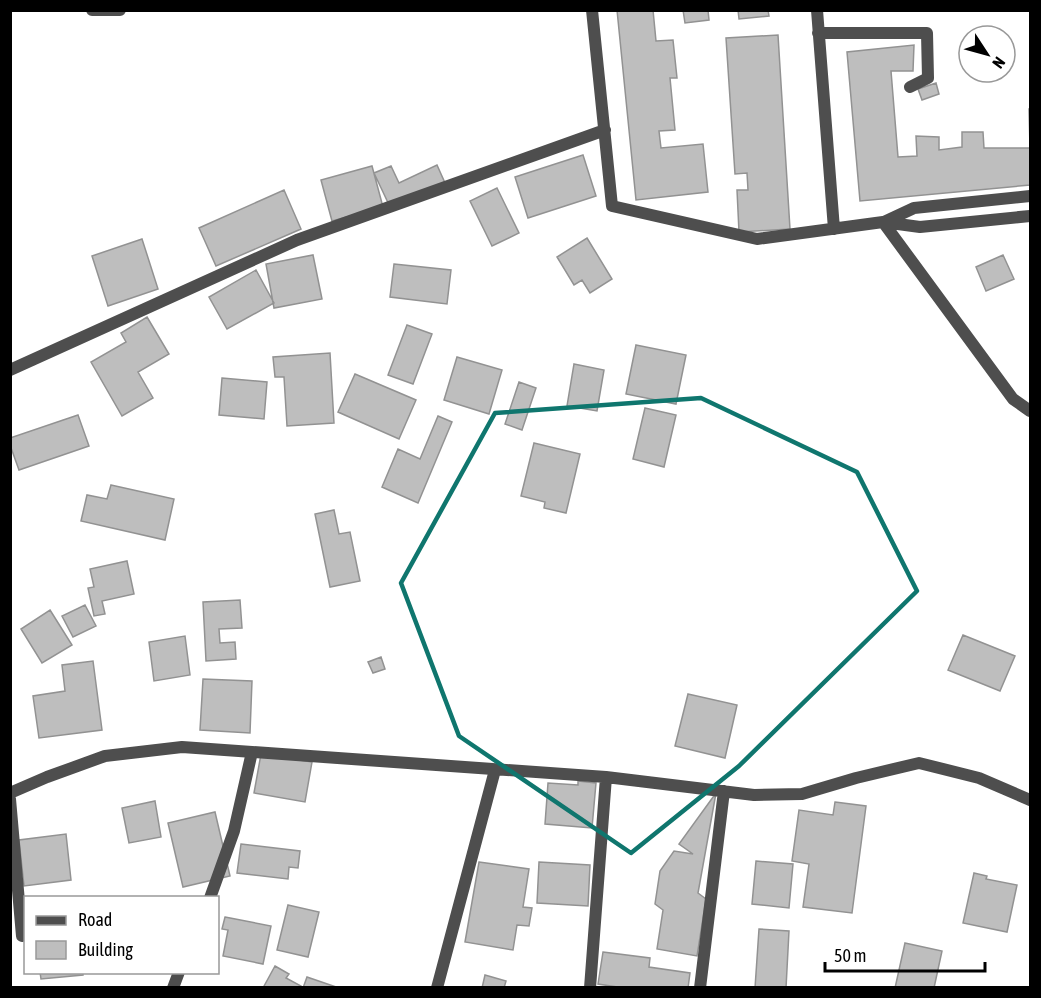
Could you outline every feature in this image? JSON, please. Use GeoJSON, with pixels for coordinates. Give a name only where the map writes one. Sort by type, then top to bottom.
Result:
{"type":"FeatureCollection","features":[{"type":"Feature","properties":{"kind":"street"},"geometry":{"type":"LineString","coordinates":[[92,10],[120,10]]}},
{"type":"Feature","properties":{"kind":"street"},"geometry":{"type":"LineString","coordinates":[[592,10],[612,206],[758,239],[883,222],[920,227],[1030,216]]}},
{"type":"Feature","properties":{"kind":"street"},"geometry":{"type":"LineString","coordinates":[[817,10],[834,229]]}},
{"type":"Feature","properties":{"kind":"street"},"geometry":{"type":"LineString","coordinates":[[818,33],[927,33],[928,78],[910,87]]}},
{"type":"Feature","properties":{"kind":"street"},"geometry":{"type":"LineString","coordinates":[[10,370],[297,240],[605,130]]}},
{"type":"Feature","properties":{"kind":"street"},"geometry":{"type":"LineString","coordinates":[[883,222],[914,208],[1030,196]]}},
{"type":"Feature","properties":{"kind":"street"},"geometry":{"type":"LineString","coordinates":[[883,222],[1013,399],[1030,411]]}},
{"type":"Feature","properties":{"kind":"street"},"geometry":{"type":"LineString","coordinates":[[10,794],[47,777],[105,756],[182,747],[606,777],[754,795],[802,794],[920,763],[979,778],[1030,800]]}},
{"type":"Feature","properties":{"kind":"street"},"geometry":{"type":"LineString","coordinates":[[210,896],[234,831],[252,752]]}},
{"type":"Feature","properties":{"kind":"street"},"geometry":{"type":"LineString","coordinates":[[436,987],[495,770]]}},
{"type":"Feature","properties":{"kind":"street"},"geometry":{"type":"LineString","coordinates":[[590,987],[606,777]]}},
{"type":"Feature","properties":{"kind":"street"},"geometry":{"type":"LineString","coordinates":[[700,987],[724,791]]}},
{"type":"Feature","properties":{"kind":"street"},"geometry":{"type":"LineString","coordinates":[[10,799],[22,936]]}},
{"type":"Feature","properties":{"kind":"highlighted area"},"geometry":{"type":"Polygon","coordinates":[[[701,398],[857,472],[917,591],[739,766],[631,853],[459,736],[401,583],[495,413],[701,398]]]}},
{"type":"Feature","properties":{"kind":"building"},"geometry":{"type":"Polygon","coordinates":[[[617,10],[653,10],[656,41],[673,40],[677,78],[670,78],[675,130],[659,131],[661,148],[703,144],[708,192],[636,200],[617,10]]]}},
{"type":"Feature","properties":{"kind":"building"},"geometry":{"type":"Polygon","coordinates":[[[683,10],[708,10],[709,20],[685,23],[683,10]]]}},
{"type":"Feature","properties":{"kind":"building"},"geometry":{"type":"Polygon","coordinates":[[[738,10],[768,10],[769,16],[739,19],[738,10]]]}},
{"type":"Feature","properties":{"kind":"building"},"geometry":{"type":"Polygon","coordinates":[[[778,35],[790,229],[739,232],[737,190],[748,190],[747,173],[735,174],[726,38],[778,35]]]}},
{"type":"Feature","properties":{"kind":"building"},"geometry":{"type":"Polygon","coordinates":[[[914,45],[913,71],[891,71],[898,157],[917,156],[916,136],[939,137],[939,150],[962,147],[962,132],[983,132],[984,148],[1030,148],[1030,185],[860,201],[847,52],[914,45]]]}},
{"type":"Feature","properties":{"kind":"building"},"geometry":{"type":"Polygon","coordinates":[[[936,83],[939,94],[922,100],[918,89],[936,83]]]}},
{"type":"Feature","properties":{"kind":"building"},"geometry":{"type":"Polygon","coordinates":[[[583,155],[596,196],[528,218],[515,177],[583,155]]]}},
{"type":"Feature","properties":{"kind":"building"},"geometry":{"type":"Polygon","coordinates":[[[437,165],[445,183],[391,209],[374,173],[391,166],[399,183],[437,165]]]}},
{"type":"Feature","properties":{"kind":"building"},"geometry":{"type":"Polygon","coordinates":[[[372,166],[383,207],[332,221],[321,180],[372,166]]]}},
{"type":"Feature","properties":{"kind":"building"},"geometry":{"type":"Polygon","coordinates":[[[497,188],[519,233],[492,246],[470,201],[497,188]]]}},
{"type":"Feature","properties":{"kind":"building"},"geometry":{"type":"Polygon","coordinates":[[[284,190],[301,229],[216,266],[199,228],[284,190]]]}},
{"type":"Feature","properties":{"kind":"building"},"geometry":{"type":"Polygon","coordinates":[[[587,238],[612,279],[590,293],[582,280],[574,285],[557,257],[587,238]]]}},
{"type":"Feature","properties":{"kind":"building"},"geometry":{"type":"Polygon","coordinates":[[[142,239],[158,289],[108,306],[92,256],[142,239]]]}},
{"type":"Feature","properties":{"kind":"building"},"geometry":{"type":"Polygon","coordinates":[[[313,255],[322,299],[274,308],[266,264],[313,255]]]}},
{"type":"Feature","properties":{"kind":"building"},"geometry":{"type":"Polygon","coordinates":[[[1003,255],[1014,279],[986,291],[976,267],[1003,255]]]}},
{"type":"Feature","properties":{"kind":"building"},"geometry":{"type":"Polygon","coordinates":[[[394,264],[451,270],[447,304],[390,297],[394,264]]]}},
{"type":"Feature","properties":{"kind":"building"},"geometry":{"type":"Polygon","coordinates":[[[256,270],[274,303],[227,329],[209,297],[256,270]]]}},
{"type":"Feature","properties":{"kind":"building"},"geometry":{"type":"Polygon","coordinates":[[[147,317],[169,354],[138,372],[153,398],[122,416],[91,362],[126,342],[121,333],[147,317]]]}},
{"type":"Feature","properties":{"kind":"building"},"geometry":{"type":"Polygon","coordinates":[[[407,325],[432,334],[413,384],[388,375],[407,325]]]}},
{"type":"Feature","properties":{"kind":"building"},"geometry":{"type":"Polygon","coordinates":[[[636,345],[686,355],[676,404],[626,394],[636,345]]]}},
{"type":"Feature","properties":{"kind":"building"},"geometry":{"type":"Polygon","coordinates":[[[330,353],[334,423],[287,426],[284,377],[275,377],[273,357],[330,353]]]}},
{"type":"Feature","properties":{"kind":"building"},"geometry":{"type":"Polygon","coordinates":[[[457,357],[502,370],[489,414],[444,400],[457,357]]]}},
{"type":"Feature","properties":{"kind":"building"},"geometry":{"type":"Polygon","coordinates":[[[574,364],[604,370],[597,411],[567,406],[574,364]]]}},
{"type":"Feature","properties":{"kind":"building"},"geometry":{"type":"Polygon","coordinates":[[[355,374],[416,400],[399,439],[338,412],[355,374]]]}},
{"type":"Feature","properties":{"kind":"building"},"geometry":{"type":"Polygon","coordinates":[[[222,378],[267,382],[264,419],[219,415],[222,378]]]}},
{"type":"Feature","properties":{"kind":"building"},"geometry":{"type":"Polygon","coordinates":[[[519,382],[536,388],[522,430],[505,424],[519,382]]]}},
{"type":"Feature","properties":{"kind":"building"},"geometry":{"type":"Polygon","coordinates":[[[645,408],[676,415],[664,467],[633,459],[645,408]]]}},
{"type":"Feature","properties":{"kind":"building"},"geometry":{"type":"Polygon","coordinates":[[[78,415],[89,446],[19,470],[10,445],[10,438],[78,415]]]}},
{"type":"Feature","properties":{"kind":"building"},"geometry":{"type":"Polygon","coordinates":[[[438,416],[452,422],[418,503],[382,487],[398,449],[420,459],[438,416]]]}},
{"type":"Feature","properties":{"kind":"building"},"geometry":{"type":"Polygon","coordinates":[[[534,443],[580,454],[566,513],[544,508],[545,502],[521,496],[534,443]]]}},
{"type":"Feature","properties":{"kind":"building"},"geometry":{"type":"Polygon","coordinates":[[[111,485],[174,499],[165,540],[81,521],[87,495],[107,499],[111,485]]]}},
{"type":"Feature","properties":{"kind":"building"},"geometry":{"type":"Polygon","coordinates":[[[334,510],[339,534],[350,532],[360,581],[330,587],[315,514],[334,510]]]}},
{"type":"Feature","properties":{"kind":"building"},"geometry":{"type":"Polygon","coordinates":[[[127,561],[134,594],[102,601],[105,614],[94,616],[88,588],[94,587],[90,569],[127,561]]]}},
{"type":"Feature","properties":{"kind":"building"},"geometry":{"type":"Polygon","coordinates":[[[240,600],[242,628],[219,629],[220,643],[235,642],[236,659],[206,661],[203,602],[240,600]]]}},
{"type":"Feature","properties":{"kind":"building"},"geometry":{"type":"Polygon","coordinates":[[[85,605],[96,626],[73,637],[62,616],[85,605]]]}},
{"type":"Feature","properties":{"kind":"building"},"geometry":{"type":"Polygon","coordinates":[[[50,610],[72,645],[42,663],[21,629],[50,610]]]}},
{"type":"Feature","properties":{"kind":"building"},"geometry":{"type":"Polygon","coordinates":[[[963,635],[1015,656],[1000,691],[948,670],[963,635]]]}},
{"type":"Feature","properties":{"kind":"building"},"geometry":{"type":"Polygon","coordinates":[[[185,636],[190,675],[154,681],[149,642],[185,636]]]}},
{"type":"Feature","properties":{"kind":"building"},"geometry":{"type":"Polygon","coordinates":[[[381,657],[385,669],[373,673],[368,662],[381,657]]]}},
{"type":"Feature","properties":{"kind":"building"},"geometry":{"type":"Polygon","coordinates":[[[93,661],[102,730],[39,738],[33,696],[65,691],[62,665],[93,661]]]}},
{"type":"Feature","properties":{"kind":"building"},"geometry":{"type":"Polygon","coordinates":[[[203,679],[252,681],[250,733],[200,730],[203,679]]]}},
{"type":"Feature","properties":{"kind":"building"},"geometry":{"type":"Polygon","coordinates":[[[688,694],[737,705],[725,758],[675,746],[688,694]]]}},
{"type":"Feature","properties":{"kind":"building"},"geometry":{"type":"Polygon","coordinates":[[[261,754],[312,762],[305,802],[254,793],[261,754]]]}},
{"type":"Feature","properties":{"kind":"building"},"geometry":{"type":"Polygon","coordinates":[[[578,781],[596,783],[592,828],[545,824],[548,783],[578,785],[578,781]]]}},
{"type":"Feature","properties":{"kind":"building"},"geometry":{"type":"Polygon","coordinates":[[[716,793],[698,893],[706,899],[697,956],[657,949],[663,910],[655,904],[660,871],[674,851],[693,854],[679,844],[716,793]]]}},
{"type":"Feature","properties":{"kind":"building"},"geometry":{"type":"Polygon","coordinates":[[[155,801],[161,837],[129,843],[122,808],[155,801]]]}},
{"type":"Feature","properties":{"kind":"building"},"geometry":{"type":"Polygon","coordinates":[[[835,802],[866,806],[852,913],[803,907],[809,864],[792,861],[799,810],[833,815],[835,802]]]}},
{"type":"Feature","properties":{"kind":"building"},"geometry":{"type":"Polygon","coordinates":[[[215,812],[230,876],[183,887],[168,823],[215,812]]]}},
{"type":"Feature","properties":{"kind":"building"},"geometry":{"type":"Polygon","coordinates":[[[66,834],[71,880],[24,886],[19,840],[66,834]]]}},
{"type":"Feature","properties":{"kind":"building"},"geometry":{"type":"Polygon","coordinates":[[[241,844],[300,851],[298,868],[289,867],[288,879],[237,873],[241,844]]]}},
{"type":"Feature","properties":{"kind":"building"},"geometry":{"type":"Polygon","coordinates":[[[756,861],[793,864],[789,908],[752,904],[756,861]]]}},
{"type":"Feature","properties":{"kind":"building"},"geometry":{"type":"Polygon","coordinates":[[[479,862],[529,869],[523,907],[532,908],[529,926],[517,925],[513,950],[465,942],[479,862]]]}},
{"type":"Feature","properties":{"kind":"building"},"geometry":{"type":"Polygon","coordinates":[[[539,862],[590,865],[588,906],[537,903],[539,862]]]}},
{"type":"Feature","properties":{"kind":"building"},"geometry":{"type":"Polygon","coordinates":[[[974,873],[987,876],[986,879],[1017,885],[1007,932],[963,923],[974,873]]]}},
{"type":"Feature","properties":{"kind":"building"},"geometry":{"type":"Polygon","coordinates":[[[288,905],[319,912],[308,957],[277,950],[288,905]]]}},
{"type":"Feature","properties":{"kind":"building"},"geometry":{"type":"Polygon","coordinates":[[[225,917],[271,926],[263,964],[223,956],[228,930],[222,929],[225,917]]]}},
{"type":"Feature","properties":{"kind":"building"},"geometry":{"type":"Polygon","coordinates":[[[759,929],[789,931],[786,988],[755,988],[759,929]]]}},
{"type":"Feature","properties":{"kind":"building"},"geometry":{"type":"Polygon","coordinates":[[[905,943],[942,951],[934,988],[895,988],[905,943]]]}},
{"type":"Feature","properties":{"kind":"building"},"geometry":{"type":"Polygon","coordinates":[[[603,952],[650,958],[649,967],[690,973],[688,988],[624,988],[598,984],[603,952]]]}},
{"type":"Feature","properties":{"kind":"building"},"geometry":{"type":"Polygon","coordinates":[[[275,966],[289,974],[286,978],[301,986],[300,988],[263,988],[275,966]]]}},
{"type":"Feature","properties":{"kind":"building"},"geometry":{"type":"Polygon","coordinates":[[[40,974],[83,974],[83,975],[41,979],[40,974]]]}},
{"type":"Feature","properties":{"kind":"building"},"geometry":{"type":"Polygon","coordinates":[[[485,975],[506,981],[504,988],[482,988],[485,975]]]}},
{"type":"Feature","properties":{"kind":"building"},"geometry":{"type":"Polygon","coordinates":[[[307,977],[339,988],[303,988],[307,977]]]}}]}
